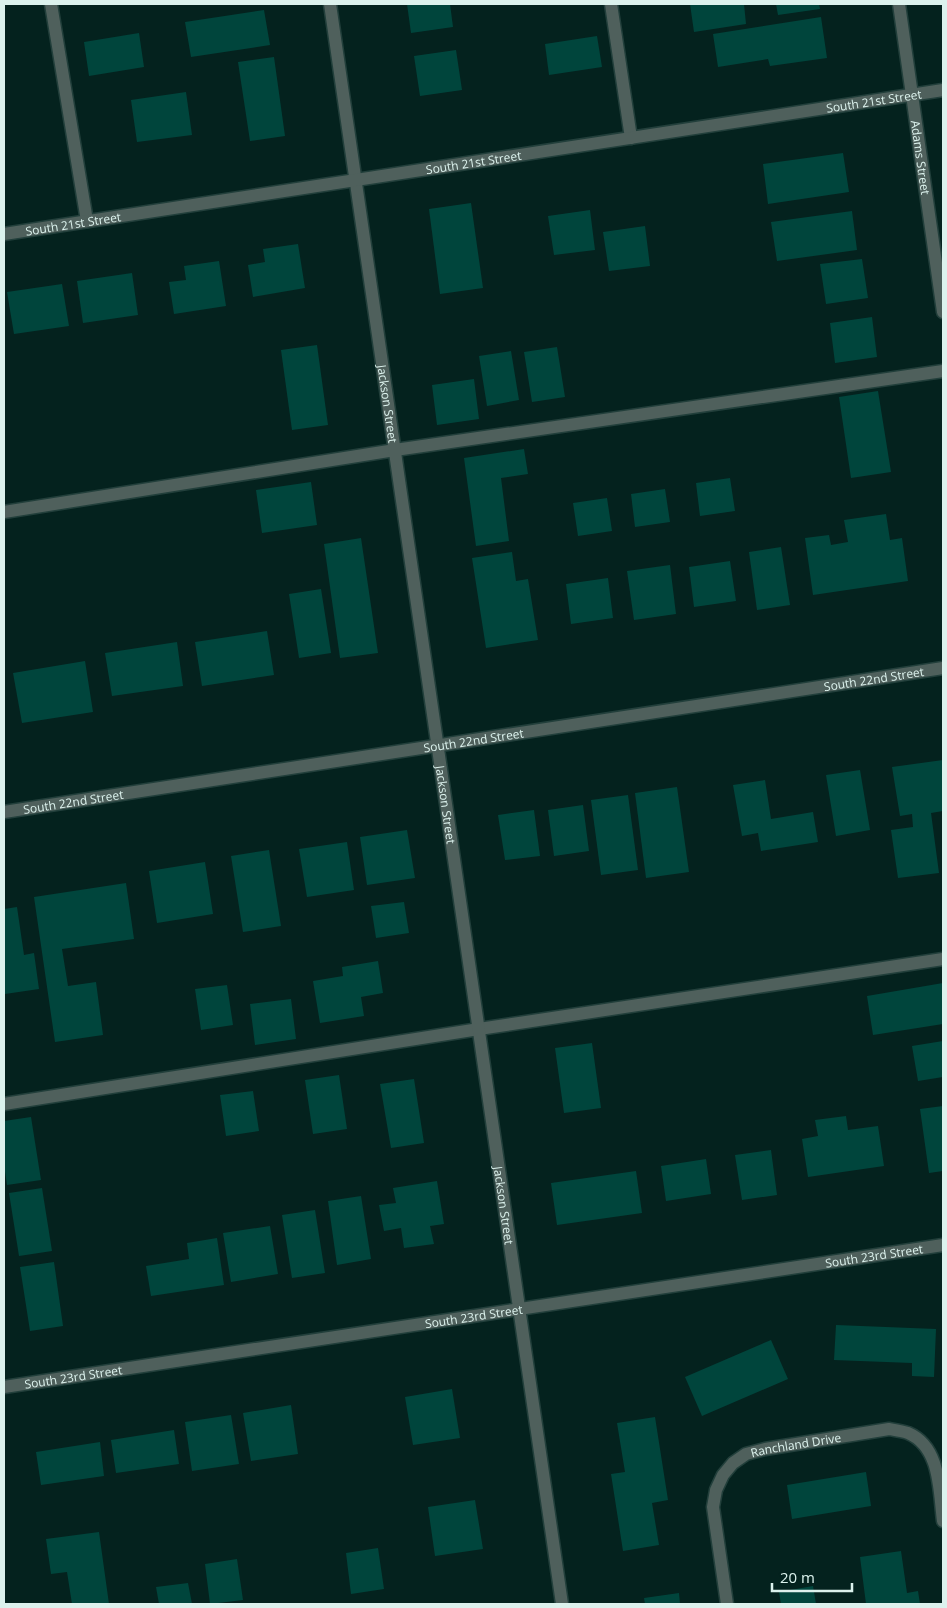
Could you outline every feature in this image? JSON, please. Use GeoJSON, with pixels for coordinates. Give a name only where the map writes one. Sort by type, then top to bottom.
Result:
{"type":"FeatureCollection","features":[{"type":"Feature","properties":{"kind":"street"},"geometry":{"type":"LineString","coordinates":[[51,4],[87,221]]}},
{"type":"Feature","properties":{"kind":"street","name":"Jackson Street"},"geometry":{"type":"LineString","coordinates":[[330,4],[562,1604]]}},
{"type":"Feature","properties":{"kind":"street"},"geometry":{"type":"LineString","coordinates":[[611,4],[630,138]]}},
{"type":"Feature","properties":{"kind":"street","name":"Adams Street"},"geometry":{"type":"LineString","coordinates":[[899,4],[943,312]]}},
{"type":"Feature","properties":{"kind":"street","name":"South 21st Street"},"geometry":{"type":"LineString","coordinates":[[4,234],[943,90]]}},
{"type":"Feature","properties":{"kind":"street"},"geometry":{"type":"LineString","coordinates":[[4,512],[395,450],[943,371]]}},
{"type":"Feature","properties":{"kind":"street","name":"South 22nd Street"},"geometry":{"type":"LineString","coordinates":[[4,812],[943,668]]}},
{"type":"Feature","properties":{"kind":"street"},"geometry":{"type":"LineString","coordinates":[[4,1104],[479,1029],[943,959]]}},
{"type":"Feature","properties":{"kind":"street","name":"South 23rd Street"},"geometry":{"type":"LineString","coordinates":[[4,1387],[943,1245]]}},
{"type":"Feature","properties":{"kind":"street","name":"Ranchland Drive"},"geometry":{"type":"LineString","coordinates":[[727,1604],[713,1508],[716,1490],[723,1475],[733,1463],[746,1454],[765,1449],[889,1429],[907,1432],[916,1437],[927,1448],[934,1461],[943,1521]]}},
{"type":"Feature","properties":{"kind":"building"},"geometry":{"type":"Polygon","coordinates":[[[407,4],[450,4],[453,27],[411,33],[407,4]]]}},
{"type":"Feature","properties":{"kind":"building"},"geometry":{"type":"Polygon","coordinates":[[[690,4],[744,4],[746,24],[694,32],[690,4]]]}},
{"type":"Feature","properties":{"kind":"building"},"geometry":{"type":"Polygon","coordinates":[[[776,4],[819,4],[820,9],[778,15],[776,4]]]}},
{"type":"Feature","properties":{"kind":"building"},"geometry":{"type":"Polygon","coordinates":[[[264,10],[270,45],[191,57],[185,22],[264,10]]]}},
{"type":"Feature","properties":{"kind":"building"},"geometry":{"type":"Polygon","coordinates":[[[821,17],[827,58],[770,66],[768,59],[718,67],[713,34],[821,17]]]}},
{"type":"Feature","properties":{"kind":"building"},"geometry":{"type":"Polygon","coordinates":[[[139,33],[144,67],[89,76],[84,42],[139,33]]]}},
{"type":"Feature","properties":{"kind":"building"},"geometry":{"type":"Polygon","coordinates":[[[597,36],[602,67],[549,75],[545,44],[597,36]]]}},
{"type":"Feature","properties":{"kind":"building"},"geometry":{"type":"Polygon","coordinates":[[[456,50],[462,90],[420,96],[414,56],[456,50]]]}},
{"type":"Feature","properties":{"kind":"building"},"geometry":{"type":"Polygon","coordinates":[[[274,57],[285,136],[250,141],[238,62],[274,57]]]}},
{"type":"Feature","properties":{"kind":"building"},"geometry":{"type":"Polygon","coordinates":[[[186,92],[192,135],[137,142],[131,100],[186,92]]]}},
{"type":"Feature","properties":{"kind":"building"},"geometry":{"type":"Polygon","coordinates":[[[843,153],[849,192],[768,204],[763,164],[843,153]]]}},
{"type":"Feature","properties":{"kind":"building"},"geometry":{"type":"Polygon","coordinates":[[[471,203],[483,288],[440,294],[429,209],[471,203]]]}},
{"type":"Feature","properties":{"kind":"building"},"geometry":{"type":"Polygon","coordinates":[[[590,210],[595,250],[554,255],[548,216],[590,210]]]}},
{"type":"Feature","properties":{"kind":"building"},"geometry":{"type":"Polygon","coordinates":[[[852,211],[857,250],[777,261],[771,222],[852,211]]]}},
{"type":"Feature","properties":{"kind":"building"},"geometry":{"type":"Polygon","coordinates":[[[645,226],[650,266],[609,271],[603,232],[645,226]]]}},
{"type":"Feature","properties":{"kind":"building"},"geometry":{"type":"Polygon","coordinates":[[[298,244],[305,288],[253,297],[248,265],[265,262],[263,249],[298,244]]]}},
{"type":"Feature","properties":{"kind":"building"},"geometry":{"type":"Polygon","coordinates":[[[862,259],[868,298],[826,304],[820,264],[862,259]]]}},
{"type":"Feature","properties":{"kind":"building"},"geometry":{"type":"Polygon","coordinates":[[[219,261],[226,306],[174,314],[169,282],[186,280],[184,266],[219,261]]]}},
{"type":"Feature","properties":{"kind":"building"},"geometry":{"type":"Polygon","coordinates":[[[132,273],[138,315],[83,323],[77,281],[132,273]]]}},
{"type":"Feature","properties":{"kind":"building"},"geometry":{"type":"Polygon","coordinates":[[[62,284],[69,326],[14,334],[7,292],[62,284]]]}},
{"type":"Feature","properties":{"kind":"building"},"geometry":{"type":"Polygon","coordinates":[[[872,317],[877,357],[835,363],[830,323],[872,317]]]}},
{"type":"Feature","properties":{"kind":"building"},"geometry":{"type":"Polygon","coordinates":[[[317,345],[328,425],[292,430],[281,350],[317,345]]]}},
{"type":"Feature","properties":{"kind":"building"},"geometry":{"type":"Polygon","coordinates":[[[557,347],[565,397],[532,402],[524,352],[557,347]]]}},
{"type":"Feature","properties":{"kind":"building"},"geometry":{"type":"Polygon","coordinates":[[[511,351],[519,400],[487,406],[479,356],[511,351]]]}},
{"type":"Feature","properties":{"kind":"building"},"geometry":{"type":"Polygon","coordinates":[[[474,379],[479,419],[437,425],[432,385],[474,379]]]}},
{"type":"Feature","properties":{"kind":"building"},"geometry":{"type":"Polygon","coordinates":[[[878,391],[891,472],[851,478],[839,397],[878,391]]]}},
{"type":"Feature","properties":{"kind":"building"},"geometry":{"type":"Polygon","coordinates":[[[524,449],[528,474],[501,478],[509,541],[476,546],[464,458],[524,449]]]}},
{"type":"Feature","properties":{"kind":"building"},"geometry":{"type":"Polygon","coordinates":[[[730,478],[735,511],[700,516],[696,483],[730,478]]]}},
{"type":"Feature","properties":{"kind":"building"},"geometry":{"type":"Polygon","coordinates":[[[311,482],[317,525],[262,533],[256,490],[311,482]]]}},
{"type":"Feature","properties":{"kind":"building"},"geometry":{"type":"Polygon","coordinates":[[[665,489],[670,522],[635,527],[631,494],[665,489]]]}},
{"type":"Feature","properties":{"kind":"building"},"geometry":{"type":"Polygon","coordinates":[[[607,498],[612,531],[578,536],[573,503],[607,498]]]}},
{"type":"Feature","properties":{"kind":"building"},"geometry":{"type":"Polygon","coordinates":[[[886,514],[890,540],[902,538],[908,581],[813,595],[805,538],[829,535],[831,545],[848,542],[844,520],[886,514]]]}},
{"type":"Feature","properties":{"kind":"building"},"geometry":{"type":"Polygon","coordinates":[[[361,538],[378,653],[340,658],[324,544],[361,538]]]}},
{"type":"Feature","properties":{"kind":"building"},"geometry":{"type":"Polygon","coordinates":[[[781,547],[790,605],[757,610],[749,552],[781,547]]]}},
{"type":"Feature","properties":{"kind":"building"},"geometry":{"type":"Polygon","coordinates":[[[512,552],[516,581],[528,579],[538,640],[486,648],[472,558],[512,552]]]}},
{"type":"Feature","properties":{"kind":"building"},"geometry":{"type":"Polygon","coordinates":[[[730,561],[736,601],[694,607],[689,567],[730,561]]]}},
{"type":"Feature","properties":{"kind":"building"},"geometry":{"type":"Polygon","coordinates":[[[670,565],[676,614],[634,620],[627,571],[670,565]]]}},
{"type":"Feature","properties":{"kind":"building"},"geometry":{"type":"Polygon","coordinates":[[[608,578],[613,618],[571,624],[566,584],[608,578]]]}},
{"type":"Feature","properties":{"kind":"building"},"geometry":{"type":"Polygon","coordinates":[[[321,589],[331,653],[299,658],[289,594],[321,589]]]}},
{"type":"Feature","properties":{"kind":"building"},"geometry":{"type":"Polygon","coordinates":[[[267,631],[274,675],[202,686],[195,642],[267,631]]]}},
{"type":"Feature","properties":{"kind":"building"},"geometry":{"type":"Polygon","coordinates":[[[177,642],[183,686],[112,696],[105,653],[177,642]]]}},
{"type":"Feature","properties":{"kind":"building"},"geometry":{"type":"Polygon","coordinates":[[[85,661],[93,712],[22,723],[13,673],[85,661]]]}},
{"type":"Feature","properties":{"kind":"building"},"geometry":{"type":"Polygon","coordinates":[[[943,760],[943,811],[931,813],[939,873],[898,878],[891,830],[913,827],[912,814],[900,816],[892,767],[943,760]]]}},
{"type":"Feature","properties":{"kind":"building"},"geometry":{"type":"Polygon","coordinates":[[[860,770],[870,830],[836,836],[826,775],[860,770]]]}},
{"type":"Feature","properties":{"kind":"building"},"geometry":{"type":"Polygon","coordinates":[[[765,780],[771,819],[813,812],[818,842],[761,851],[758,833],[742,836],[733,785],[765,780]]]}},
{"type":"Feature","properties":{"kind":"building"},"geometry":{"type":"Polygon","coordinates":[[[677,787],[689,872],[646,878],[635,793],[677,787]]]}},
{"type":"Feature","properties":{"kind":"building"},"geometry":{"type":"Polygon","coordinates":[[[628,795],[638,870],[601,875],[591,800],[628,795]]]}},
{"type":"Feature","properties":{"kind":"building"},"geometry":{"type":"Polygon","coordinates":[[[583,805],[589,851],[554,856],[548,810],[583,805]]]}},
{"type":"Feature","properties":{"kind":"building"},"geometry":{"type":"Polygon","coordinates":[[[534,810],[540,856],[505,860],[498,815],[534,810]]]}},
{"type":"Feature","properties":{"kind":"building"},"geometry":{"type":"Polygon","coordinates":[[[407,830],[415,878],[367,885],[360,837],[407,830]]]}},
{"type":"Feature","properties":{"kind":"building"},"geometry":{"type":"Polygon","coordinates":[[[347,842],[354,890],[307,897],[299,849],[347,842]]]}},
{"type":"Feature","properties":{"kind":"building"},"geometry":{"type":"Polygon","coordinates":[[[269,850],[281,926],[243,932],[231,856],[269,850]]]}},
{"type":"Feature","properties":{"kind":"building"},"geometry":{"type":"Polygon","coordinates":[[[205,862],[213,914],[157,923],[149,871],[205,862]]]}},
{"type":"Feature","properties":{"kind":"building"},"geometry":{"type":"Polygon","coordinates":[[[126,883],[134,939],[62,949],[68,986],[96,982],[103,1035],[55,1042],[34,897],[126,883]]]}},
{"type":"Feature","properties":{"kind":"building"},"geometry":{"type":"Polygon","coordinates":[[[404,902],[409,933],[376,938],[371,906],[404,902]]]}},
{"type":"Feature","properties":{"kind":"building"},"geometry":{"type":"Polygon","coordinates":[[[17,907],[24,955],[34,953],[39,989],[5,994],[4,909],[17,907]]]}},
{"type":"Feature","properties":{"kind":"building"},"geometry":{"type":"Polygon","coordinates":[[[378,961],[383,993],[361,997],[364,1016],[320,1023],[313,981],[343,976],[342,967],[378,961]]]}},
{"type":"Feature","properties":{"kind":"building"},"geometry":{"type":"Polygon","coordinates":[[[943,983],[943,1024],[873,1035],[867,996],[943,983]]]}},
{"type":"Feature","properties":{"kind":"building"},"geometry":{"type":"Polygon","coordinates":[[[227,985],[233,1025],[201,1030],[195,989],[227,985]]]}},
{"type":"Feature","properties":{"kind":"building"},"geometry":{"type":"Polygon","coordinates":[[[291,999],[296,1039],[255,1045],[250,1004],[291,999]]]}},
{"type":"Feature","properties":{"kind":"building"},"geometry":{"type":"Polygon","coordinates":[[[943,1041],[943,1077],[918,1081],[912,1046],[943,1041]]]}},
{"type":"Feature","properties":{"kind":"building"},"geometry":{"type":"Polygon","coordinates":[[[592,1043],[601,1108],[564,1113],[555,1048],[592,1043]]]}},
{"type":"Feature","properties":{"kind":"building"},"geometry":{"type":"Polygon","coordinates":[[[339,1075],[347,1129],[313,1134],[305,1080],[339,1075]]]}},
{"type":"Feature","properties":{"kind":"building"},"geometry":{"type":"Polygon","coordinates":[[[414,1079],[424,1143],[391,1148],[380,1084],[414,1079]]]}},
{"type":"Feature","properties":{"kind":"building"},"geometry":{"type":"Polygon","coordinates":[[[253,1091],[259,1131],[226,1136],[220,1095],[253,1091]]]}},
{"type":"Feature","properties":{"kind":"building"},"geometry":{"type":"Polygon","coordinates":[[[943,1106],[943,1171],[929,1173],[920,1109],[943,1106]]]}},
{"type":"Feature","properties":{"kind":"building"},"geometry":{"type":"Polygon","coordinates":[[[846,1116],[848,1130],[878,1126],[884,1166],[808,1177],[802,1139],[818,1136],[815,1120],[846,1116]]]}},
{"type":"Feature","properties":{"kind":"building"},"geometry":{"type":"Polygon","coordinates":[[[31,1117],[41,1180],[7,1185],[4,1165],[4,1121],[31,1117]]]}},
{"type":"Feature","properties":{"kind":"building"},"geometry":{"type":"Polygon","coordinates":[[[771,1150],[777,1195],[742,1200],[735,1155],[771,1150]]]}},
{"type":"Feature","properties":{"kind":"building"},"geometry":{"type":"Polygon","coordinates":[[[706,1159],[711,1194],[666,1201],[661,1166],[706,1159]]]}},
{"type":"Feature","properties":{"kind":"building"},"geometry":{"type":"Polygon","coordinates":[[[636,1171],[642,1213],[557,1225],[551,1183],[636,1171]]]}},
{"type":"Feature","properties":{"kind":"building"},"geometry":{"type":"Polygon","coordinates":[[[437,1181],[444,1224],[430,1226],[434,1244],[404,1248],[401,1228],[384,1231],[379,1205],[396,1203],[393,1188],[437,1181]]]}},
{"type":"Feature","properties":{"kind":"building"},"geometry":{"type":"Polygon","coordinates":[[[42,1188],[52,1251],[19,1256],[9,1193],[42,1188]]]}},
{"type":"Feature","properties":{"kind":"building"},"geometry":{"type":"Polygon","coordinates":[[[361,1196],[371,1259],[337,1265],[328,1201],[361,1196]]]}},
{"type":"Feature","properties":{"kind":"building"},"geometry":{"type":"Polygon","coordinates":[[[315,1210],[325,1273],[292,1278],[282,1215],[315,1210]]]}},
{"type":"Feature","properties":{"kind":"building"},"geometry":{"type":"Polygon","coordinates":[[[270,1226],[278,1274],[231,1282],[223,1233],[270,1226]]]}},
{"type":"Feature","properties":{"kind":"building"},"geometry":{"type":"Polygon","coordinates":[[[217,1238],[224,1285],[151,1296],[146,1266],[189,1259],[187,1243],[217,1238]]]}},
{"type":"Feature","properties":{"kind":"building"},"geometry":{"type":"Polygon","coordinates":[[[54,1262],[63,1326],[30,1331],[20,1267],[54,1262]]]}},
{"type":"Feature","properties":{"kind":"building"},"geometry":{"type":"Polygon","coordinates":[[[836,1325],[936,1329],[934,1377],[912,1376],[912,1363],[834,1360],[836,1325]]]}},
{"type":"Feature","properties":{"kind":"building"},"geometry":{"type":"Polygon","coordinates":[[[771,1340],[788,1379],[702,1416],[685,1377],[771,1340]]]}},
{"type":"Feature","properties":{"kind":"building"},"geometry":{"type":"Polygon","coordinates":[[[452,1389],[460,1438],[413,1445],[405,1397],[452,1389]]]}},
{"type":"Feature","properties":{"kind":"building"},"geometry":{"type":"Polygon","coordinates":[[[291,1405],[298,1454],[251,1461],[243,1413],[291,1405]]]}},
{"type":"Feature","properties":{"kind":"building"},"geometry":{"type":"Polygon","coordinates":[[[231,1415],[239,1464],[192,1471],[185,1422],[231,1415]]]}},
{"type":"Feature","properties":{"kind":"building"},"geometry":{"type":"Polygon","coordinates":[[[655,1417],[668,1500],[652,1503],[659,1545],[623,1551],[611,1474],[625,1472],[617,1423],[655,1417]]]}},
{"type":"Feature","properties":{"kind":"building"},"geometry":{"type":"Polygon","coordinates":[[[174,1430],[179,1464],[116,1473],[111,1440],[174,1430]]]}},
{"type":"Feature","properties":{"kind":"building"},"geometry":{"type":"Polygon","coordinates":[[[100,1442],[104,1476],[41,1485],[36,1452],[100,1442]]]}},
{"type":"Feature","properties":{"kind":"building"},"geometry":{"type":"Polygon","coordinates":[[[866,1472],[871,1506],[792,1519],[787,1485],[866,1472]]]}},
{"type":"Feature","properties":{"kind":"building"},"geometry":{"type":"Polygon","coordinates":[[[475,1500],[483,1549],[435,1556],[428,1507],[475,1500]]]}},
{"type":"Feature","properties":{"kind":"building"},"geometry":{"type":"Polygon","coordinates":[[[99,1532],[109,1604],[72,1604],[67,1572],[51,1574],[46,1539],[99,1532]]]}},
{"type":"Feature","properties":{"kind":"building"},"geometry":{"type":"Polygon","coordinates":[[[378,1548],[384,1589],[351,1594],[346,1553],[378,1548]]]}},
{"type":"Feature","properties":{"kind":"building"},"geometry":{"type":"Polygon","coordinates":[[[901,1551],[907,1593],[918,1591],[920,1604],[866,1604],[860,1557],[901,1551]]]}},
{"type":"Feature","properties":{"kind":"building"},"geometry":{"type":"Polygon","coordinates":[[[237,1559],[243,1600],[210,1604],[205,1564],[237,1559]]]}},
{"type":"Feature","properties":{"kind":"building"},"geometry":{"type":"Polygon","coordinates":[[[188,1583],[192,1604],[159,1604],[156,1587],[188,1583]]]}},
{"type":"Feature","properties":{"kind":"building"},"geometry":{"type":"Polygon","coordinates":[[[813,1586],[816,1604],[781,1604],[779,1592],[813,1586]]]}},
{"type":"Feature","properties":{"kind":"building"},"geometry":{"type":"Polygon","coordinates":[[[679,1593],[680,1604],[645,1604],[644,1598],[679,1593]]]}}]}
